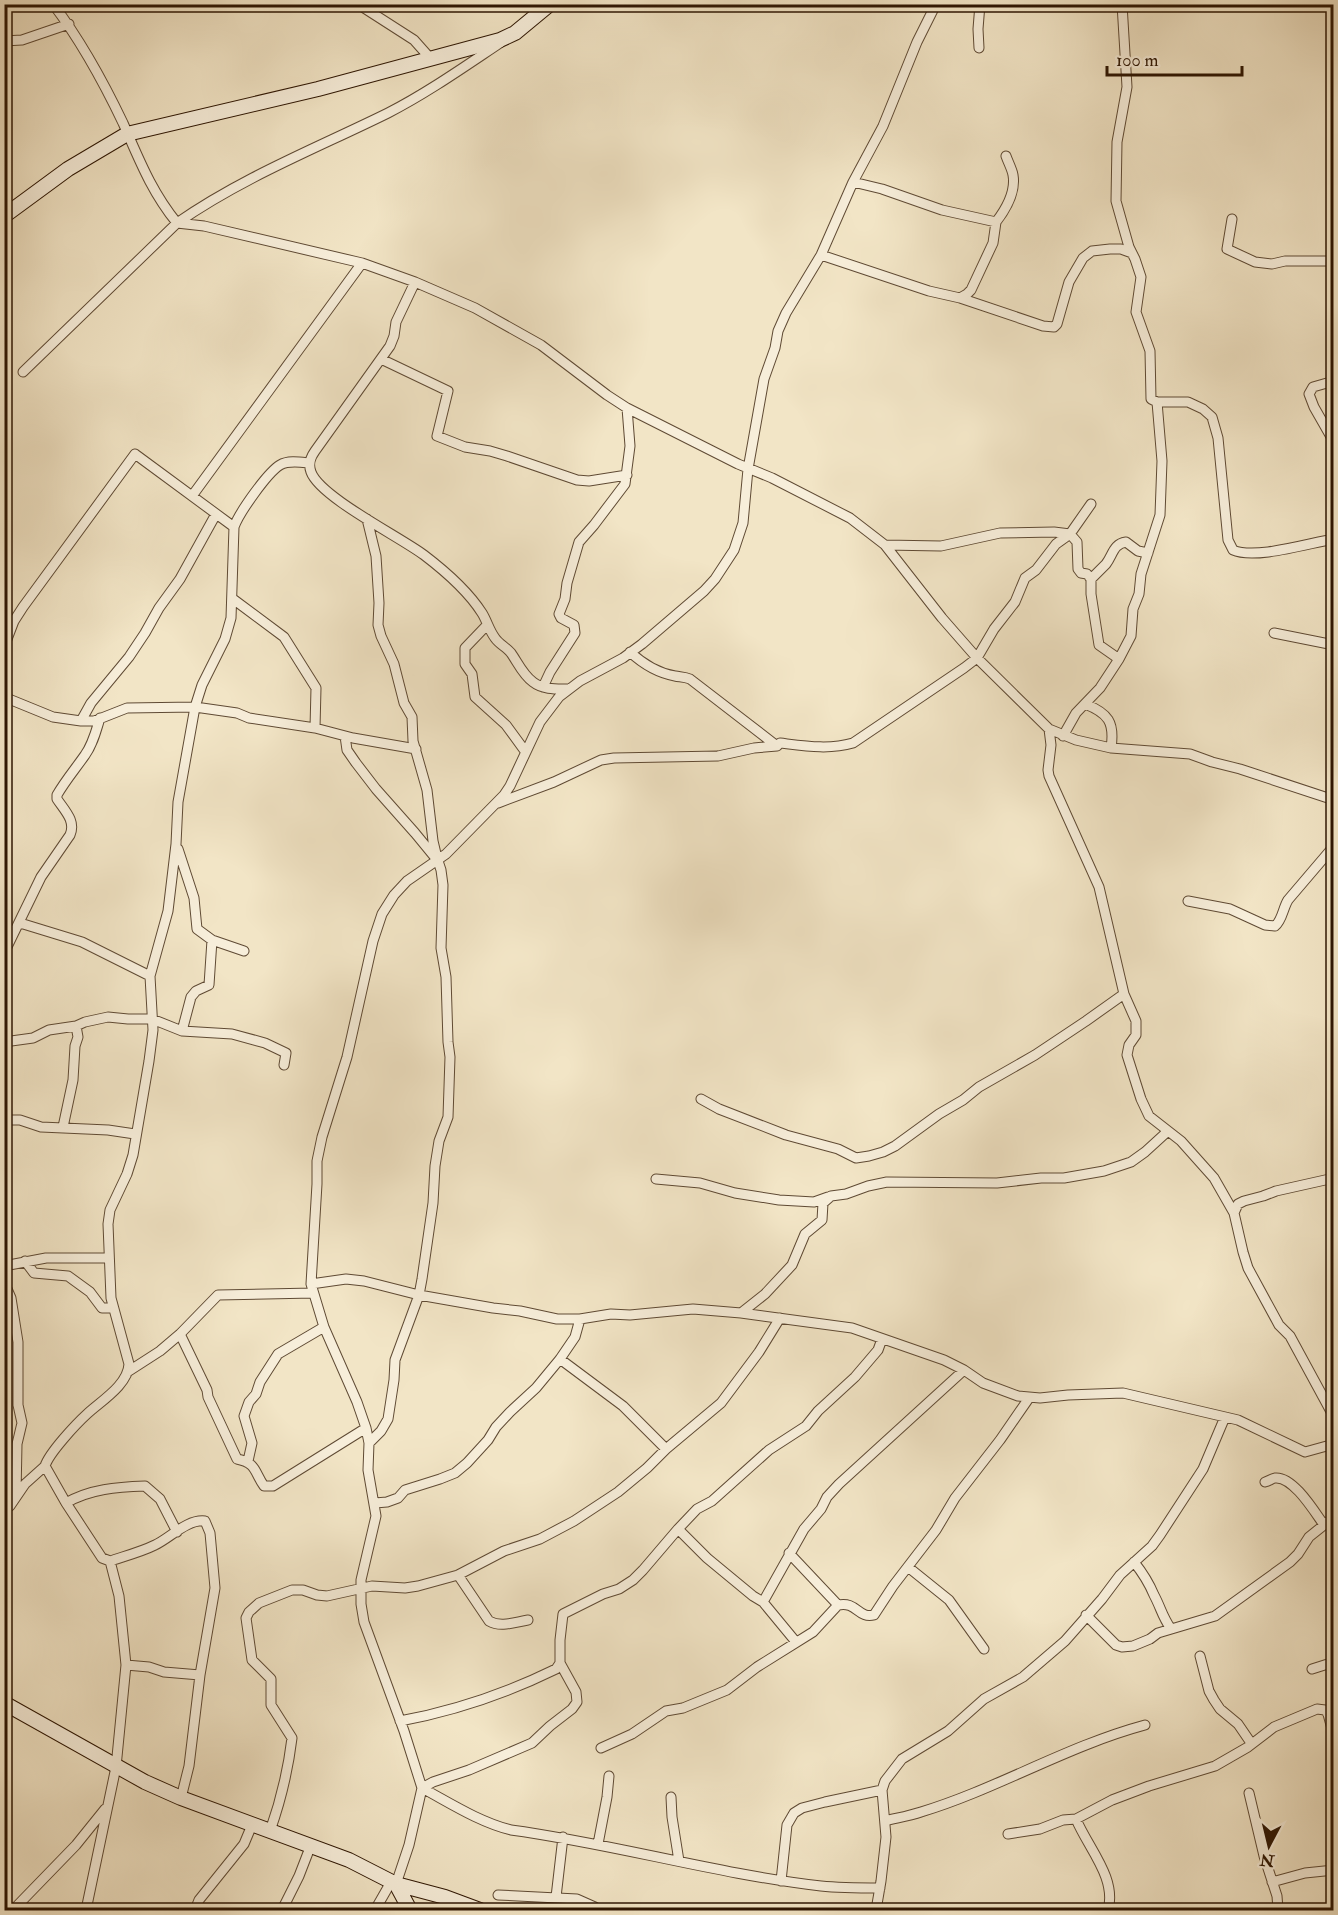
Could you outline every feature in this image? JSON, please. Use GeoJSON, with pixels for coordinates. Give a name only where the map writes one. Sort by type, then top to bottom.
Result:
{"type":"FeatureCollection","features":[{"type":"Feature","properties":{"kind":"street"},"geometry":{"type":"LineString","coordinates":[[53,4],[79,39],[106,88],[155,193],[177,223]]}},
{"type":"Feature","properties":{"kind":"street"},"geometry":{"type":"LineString","coordinates":[[358,4],[414,40],[430,58]]}},
{"type":"Feature","properties":{"kind":"street"},"geometry":{"type":"LineString","coordinates":[[23,372],[177,223],[232,188],[389,112],[447,79],[515,33],[550,4]]}},
{"type":"Feature","properties":{"kind":"street"},"geometry":{"type":"LineString","coordinates":[[375,1911],[393,1883],[410,1845],[422,1788],[364,1622],[361,1604],[362,1570],[376,1516],[368,1470],[369,1443],[366,1428],[324,1328],[312,1288],[319,1151],[354,1029],[376,930],[382,914],[394,895],[414,875],[438,861],[459,842],[510,786],[540,722],[559,697],[568,689],[630,652],[704,591],[734,550],[743,523],[748,469],[764,379],[775,348],[778,331],[786,313],[821,255],[853,182],[883,126],[917,42],[936,4]]}},
{"type":"Feature","properties":{"kind":"street"},"geometry":{"type":"LineString","coordinates":[[979,48],[980,4]]}},
{"type":"Feature","properties":{"kind":"street"},"geometry":{"type":"LineString","coordinates":[[1122,4],[1127,87],[1117,142],[1116,201],[1141,277],[1136,312],[1150,351],[1150,396],[1157,402],[1188,402],[1203,409],[1212,417],[1218,438],[1228,540],[1233,550],[1245,553],[1288,549],[1334,539]]}},
{"type":"Feature","properties":{"kind":"street"},"geometry":{"type":"LineString","coordinates":[[4,41],[21,40],[69,24]]}},
{"type":"Feature","properties":{"kind":"street"},"geometry":{"type":"LineString","coordinates":[[4,216],[68,169],[127,134],[318,89],[484,45],[515,33]]}},
{"type":"Feature","properties":{"kind":"street"},"geometry":{"type":"LineString","coordinates":[[960,297],[971,290],[993,243],[996,222],[1007,208],[1013,176],[1006,156]]}},
{"type":"Feature","properties":{"kind":"street"},"geometry":{"type":"LineString","coordinates":[[853,182],[882,189],[942,210],[996,222]]}},
{"type":"Feature","properties":{"kind":"street"},"geometry":{"type":"LineString","coordinates":[[1232,219],[1227,249],[1241,257],[1272,264],[1285,261],[1334,261]]}},
{"type":"Feature","properties":{"kind":"street"},"geometry":{"type":"LineString","coordinates":[[177,223],[191,223],[215,228],[362,263],[416,282],[475,308],[526,335],[627,408],[850,518],[885,545],[942,618],[977,658],[1049,729],[1111,748],[1190,754],[1334,800]]}},
{"type":"Feature","properties":{"kind":"street"},"geometry":{"type":"LineString","coordinates":[[821,255],[929,291],[960,297],[1043,326],[1054,327],[1057,324],[1069,282],[1083,258],[1092,251],[1110,249],[1121,249],[1132,253]]}},
{"type":"Feature","properties":{"kind":"street"},"geometry":{"type":"LineString","coordinates":[[192,496],[362,263]]}},
{"type":"Feature","properties":{"kind":"street"},"geometry":{"type":"LineString","coordinates":[[416,282],[396,322],[394,336],[381,359],[315,451],[309,463],[313,477],[338,499],[407,543],[447,574],[475,604],[496,640],[509,651],[525,676],[533,683],[543,687],[568,689]]}},
{"type":"Feature","properties":{"kind":"street"},"geometry":{"type":"LineString","coordinates":[[381,359],[448,391],[437,436],[465,447],[490,451],[577,480],[589,481],[627,475]]}},
{"type":"Feature","properties":{"kind":"street"},"geometry":{"type":"LineString","coordinates":[[1334,381],[1313,387],[1309,394],[1334,442]]}},
{"type":"Feature","properties":{"kind":"street"},"geometry":{"type":"LineString","coordinates":[[1063,735],[1076,713],[1100,688],[1131,636],[1133,609],[1139,594],[1141,574],[1160,515],[1161,461],[1157,402]]}},
{"type":"Feature","properties":{"kind":"street"},"geometry":{"type":"LineString","coordinates":[[543,687],[575,633],[574,625],[561,618],[559,614],[579,542],[625,484],[630,446],[627,408]]}},
{"type":"Feature","properties":{"kind":"street"},"geometry":{"type":"LineString","coordinates":[[4,647],[14,621],[23,607],[135,454],[234,527]]}},
{"type":"Feature","properties":{"kind":"street"},"geometry":{"type":"LineString","coordinates":[[129,1371],[111,1298],[108,1224],[110,1210],[133,1155],[150,1055],[152,1019],[150,976],[168,911],[176,844],[178,802],[195,707],[202,685],[225,639],[231,618],[234,527],[238,516],[272,472],[281,464],[309,463]]}},
{"type":"Feature","properties":{"kind":"street"},"geometry":{"type":"LineString","coordinates":[[495,804],[554,782],[601,760],[718,756],[754,748],[777,746],[780,743],[841,747],[854,743],[977,658],[994,629],[1015,602],[1025,578],[1036,570],[1056,544],[1070,534],[1091,504]]}},
{"type":"Feature","properties":{"kind":"street"},"geometry":{"type":"LineString","coordinates":[[81,721],[91,703],[145,633],[159,608],[180,579],[216,514]]}},
{"type":"Feature","properties":{"kind":"street"},"geometry":{"type":"LineString","coordinates":[[367,519],[376,556],[378,625],[394,664],[404,703],[412,717],[416,749],[428,790],[434,842],[443,878],[440,937],[446,976],[450,1057],[448,1117],[439,1141],[433,1203],[419,1295],[395,1360],[388,1419],[381,1431],[369,1443]]}},
{"type":"Feature","properties":{"kind":"street"},"geometry":{"type":"LineString","coordinates":[[885,545],[941,546],[1000,533],[1070,534],[1077,542],[1078,569],[1081,573],[1088,574],[1091,579],[1091,594],[1099,645],[1119,659]]}},
{"type":"Feature","properties":{"kind":"street"},"geometry":{"type":"LineString","coordinates":[[1091,579],[1120,543],[1126,542],[1138,551],[1148,552]]}},
{"type":"Feature","properties":{"kind":"street"},"geometry":{"type":"LineString","coordinates":[[233,599],[284,636],[316,688],[315,728]]}},
{"type":"Feature","properties":{"kind":"street"},"geometry":{"type":"LineString","coordinates":[[487,625],[465,648],[465,664],[472,674],[475,698],[506,725],[525,751]]}},
{"type":"Feature","properties":{"kind":"street"},"geometry":{"type":"LineString","coordinates":[[1274,633],[1334,645]]}},
{"type":"Feature","properties":{"kind":"street"},"geometry":{"type":"LineString","coordinates":[[630,652],[646,665],[674,676],[690,679],[777,746]]}},
{"type":"Feature","properties":{"kind":"street"},"geometry":{"type":"LineString","coordinates":[[4,698],[53,717],[88,722],[127,708],[195,707],[229,711],[257,719],[315,728],[416,749]]}},
{"type":"Feature","properties":{"kind":"street"},"geometry":{"type":"LineString","coordinates":[[1085,704],[1103,711],[1112,728],[1111,748]]}},
{"type":"Feature","properties":{"kind":"street"},"geometry":{"type":"LineString","coordinates":[[4,953],[40,878],[73,829],[72,822],[57,800],[57,795],[86,753],[100,718]]}},
{"type":"Feature","properties":{"kind":"street"},"geometry":{"type":"LineString","coordinates":[[1049,729],[1049,776],[1099,887],[1124,994],[1137,1028],[1127,1055],[1137,1089],[1149,1116],[1190,1149],[1214,1178],[1234,1213],[1248,1268],[1279,1325],[1290,1336],[1334,1417]]}},
{"type":"Feature","properties":{"kind":"street"},"geometry":{"type":"LineString","coordinates":[[345,736],[347,750],[356,763],[438,861]]}},
{"type":"Feature","properties":{"kind":"street"},"geometry":{"type":"LineString","coordinates":[[176,844],[194,898],[197,929],[212,940],[244,951]]}},
{"type":"Feature","properties":{"kind":"street"},"geometry":{"type":"LineString","coordinates":[[1188,902],[1230,909],[1265,925],[1275,926],[1279,924],[1288,900],[1334,846]]}},
{"type":"Feature","properties":{"kind":"street"},"geometry":{"type":"LineString","coordinates":[[20,923],[82,942],[150,976]]}},
{"type":"Feature","properties":{"kind":"street"},"geometry":{"type":"LineString","coordinates":[[182,1031],[191,997],[196,991],[209,985],[212,940]]}},
{"type":"Feature","properties":{"kind":"street"},"geometry":{"type":"LineString","coordinates":[[701,1099],[719,1109],[786,1135],[838,1149],[856,1158],[869,1156],[895,1146],[979,1088],[1086,1022],[1124,994]]}},
{"type":"Feature","properties":{"kind":"street"},"geometry":{"type":"LineString","coordinates":[[4,1042],[33,1038],[49,1030],[76,1026],[108,1017],[152,1019],[182,1031],[232,1034],[265,1043],[286,1053],[284,1065]]}},
{"type":"Feature","properties":{"kind":"street"},"geometry":{"type":"LineString","coordinates":[[63,1127],[73,1080],[75,1046],[78,1037],[76,1026]]}},
{"type":"Feature","properties":{"kind":"street"},"geometry":{"type":"LineString","coordinates":[[4,1120],[20,1120],[41,1127],[108,1130],[135,1134]]}},
{"type":"Feature","properties":{"kind":"street"},"geometry":{"type":"LineString","coordinates":[[656,1179],[700,1184],[735,1193],[779,1200],[814,1202],[887,1182],[998,1183],[1064,1178],[1097,1172],[1131,1162],[1168,1131]]}},
{"type":"Feature","properties":{"kind":"street"},"geometry":{"type":"LineString","coordinates":[[1234,1213],[1238,1204],[1244,1201],[1334,1178]]}},
{"type":"Feature","properties":{"kind":"street"},"geometry":{"type":"LineString","coordinates":[[741,1313],[765,1294],[792,1265],[805,1234],[822,1220],[824,1203],[831,1196]]}},
{"type":"Feature","properties":{"kind":"street"},"geometry":{"type":"LineString","coordinates":[[4,1266],[46,1258],[109,1258]]}},
{"type":"Feature","properties":{"kind":"street"},"geometry":{"type":"LineString","coordinates":[[25,1261],[34,1273],[68,1276],[90,1292],[102,1308],[113,1308]]}},
{"type":"Feature","properties":{"kind":"street"},"geometry":{"type":"LineString","coordinates":[[4,1510],[10,1506],[25,1484],[45,1466],[55,1450],[86,1415],[114,1390],[129,1371],[160,1351],[180,1334],[218,1295],[312,1288],[346,1279],[364,1281],[419,1295],[557,1319],[693,1309],[852,1328],[923,1352],[964,1370],[983,1383],[1029,1398],[1123,1393],[1238,1420],[1305,1452],[1334,1444]]}},
{"type":"Feature","properties":{"kind":"street"},"geometry":{"type":"LineString","coordinates":[[4,1282],[10,1298],[18,1342],[18,1405],[22,1423],[17,1444],[16,1495]]}},
{"type":"Feature","properties":{"kind":"street"},"geometry":{"type":"LineString","coordinates":[[270,1831],[282,1797],[292,1738],[271,1705],[271,1679],[252,1660],[246,1618],[249,1612],[259,1603],[292,1590],[303,1590],[327,1596],[372,1586],[405,1588],[418,1586],[458,1575],[504,1551],[540,1539],[574,1521],[618,1492],[721,1403],[759,1352],[780,1318]]}},
{"type":"Feature","properties":{"kind":"street"},"geometry":{"type":"LineString","coordinates":[[375,1503],[398,1498],[405,1490],[454,1473],[467,1463],[503,1419],[536,1388],[560,1359],[575,1337],[580,1319]]}},
{"type":"Feature","properties":{"kind":"street"},"geometry":{"type":"LineString","coordinates":[[248,1461],[252,1443],[244,1416],[260,1382],[278,1354],[324,1328]]}},
{"type":"Feature","properties":{"kind":"street"},"geometry":{"type":"LineString","coordinates":[[180,1334],[237,1459],[248,1461],[256,1469],[264,1486],[273,1486],[366,1428]]}},
{"type":"Feature","properties":{"kind":"street"},"geometry":{"type":"LineString","coordinates":[[422,1788],[532,1743],[572,1709],[577,1702],[576,1692],[560,1663],[563,1614],[633,1580],[698,1509],[718,1496],[769,1450],[806,1426],[818,1411],[855,1377],[878,1350],[882,1339]]}},
{"type":"Feature","properties":{"kind":"street"},"geometry":{"type":"LineString","coordinates":[[560,1359],[623,1406],[666,1449]]}},
{"type":"Feature","properties":{"kind":"street"},"geometry":{"type":"LineString","coordinates":[[763,1602],[789,1553],[827,1497],[964,1370]]}},
{"type":"Feature","properties":{"kind":"street"},"geometry":{"type":"LineString","coordinates":[[789,1553],[838,1605],[854,1606],[863,1615],[873,1615],[1029,1398]]}},
{"type":"Feature","properties":{"kind":"street"},"geometry":{"type":"LineString","coordinates":[[876,1911],[886,1837],[882,1790],[885,1781],[902,1759],[948,1731],[984,1699],[1023,1677],[1058,1648],[1120,1575],[1160,1535],[1203,1469],[1225,1417]]}},
{"type":"Feature","properties":{"kind":"street"},"geometry":{"type":"LineString","coordinates":[[45,1466],[102,1558],[110,1561],[154,1546],[201,1520],[205,1521],[210,1533],[215,1588],[200,1675],[189,1766],[182,1798]]}},
{"type":"Feature","properties":{"kind":"street"},"geometry":{"type":"LineString","coordinates":[[1266,1482],[1276,1478],[1287,1481],[1306,1498],[1324,1525]]}},
{"type":"Feature","properties":{"kind":"street"},"geometry":{"type":"LineString","coordinates":[[66,1503],[77,1497],[113,1488],[145,1486],[160,1499],[177,1532]]}},
{"type":"Feature","properties":{"kind":"street"},"geometry":{"type":"LineString","coordinates":[[1086,1615],[1116,1645],[1122,1647],[1133,1646],[1158,1633],[1215,1616],[1290,1562],[1309,1537],[1334,1517]]}},
{"type":"Feature","properties":{"kind":"street"},"geometry":{"type":"LineString","coordinates":[[678,1529],[706,1558],[763,1602],[796,1642]]}},
{"type":"Feature","properties":{"kind":"street"},"geometry":{"type":"LineString","coordinates":[[86,1911],[116,1767],[126,1665],[119,1596],[110,1561]]}},
{"type":"Feature","properties":{"kind":"street"},"geometry":{"type":"LineString","coordinates":[[1134,1562],[1147,1579],[1162,1616],[1171,1629]]}},
{"type":"Feature","properties":{"kind":"street"},"geometry":{"type":"LineString","coordinates":[[908,1567],[949,1600],[984,1649]]}},
{"type":"Feature","properties":{"kind":"street"},"geometry":{"type":"LineString","coordinates":[[458,1575],[489,1621],[502,1625],[528,1620]]}},
{"type":"Feature","properties":{"kind":"street"},"geometry":{"type":"LineString","coordinates":[[601,1748],[632,1734],[666,1712],[683,1708],[727,1690],[757,1667],[813,1632],[838,1605]]}},
{"type":"Feature","properties":{"kind":"street"},"geometry":{"type":"LineString","coordinates":[[1200,1656],[1209,1691],[1214,1700],[1238,1724],[1251,1743]]}},
{"type":"Feature","properties":{"kind":"street"},"geometry":{"type":"LineString","coordinates":[[1312,1669],[1334,1662]]}},
{"type":"Feature","properties":{"kind":"street"},"geometry":{"type":"LineString","coordinates":[[400,1721],[474,1703],[556,1669],[560,1663]]}},
{"type":"Feature","properties":{"kind":"street"},"geometry":{"type":"LineString","coordinates":[[126,1665],[149,1667],[164,1672],[200,1675]]}},
{"type":"Feature","properties":{"kind":"street"},"geometry":{"type":"LineString","coordinates":[[4,1703],[116,1767],[182,1798],[349,1860],[393,1883],[446,1897],[480,1911]]}},
{"type":"Feature","properties":{"kind":"street"},"geometry":{"type":"LineString","coordinates":[[1008,1834],[1040,1829],[1064,1820],[1076,1819],[1112,1800],[1215,1766],[1248,1747],[1274,1727],[1317,1709],[1325,1710],[1328,1714],[1334,1736]]}},
{"type":"Feature","properties":{"kind":"street"},"geometry":{"type":"LineString","coordinates":[[885,1821],[921,1813],[1073,1749],[1120,1731],[1145,1725]]}},
{"type":"Feature","properties":{"kind":"street"},"geometry":{"type":"LineString","coordinates":[[598,1844],[609,1776]]}},
{"type":"Feature","properties":{"kind":"street"},"geometry":{"type":"LineString","coordinates":[[422,1788],[499,1827],[563,1837],[781,1881],[832,1887],[880,1888]]}},
{"type":"Feature","properties":{"kind":"street"},"geometry":{"type":"LineString","coordinates":[[781,1881],[787,1825],[794,1812],[825,1802],[882,1790]]}},
{"type":"Feature","properties":{"kind":"street"},"geometry":{"type":"LineString","coordinates":[[1249,1793],[1277,1896],[1278,1911]]}},
{"type":"Feature","properties":{"kind":"street"},"geometry":{"type":"LineString","coordinates":[[671,1797],[679,1861]]}},
{"type":"Feature","properties":{"kind":"street"},"geometry":{"type":"LineString","coordinates":[[13,1911],[76,1845],[107,1807]]}},
{"type":"Feature","properties":{"kind":"street"},"geometry":{"type":"LineString","coordinates":[[1076,1819],[1105,1873],[1110,1894],[1108,1911]]}},
{"type":"Feature","properties":{"kind":"street"},"geometry":{"type":"LineString","coordinates":[[195,1911],[199,1900],[244,1844],[252,1825]]}},
{"type":"Feature","properties":{"kind":"street"},"geometry":{"type":"LineString","coordinates":[[556,1897],[563,1837]]}},
{"type":"Feature","properties":{"kind":"street"},"geometry":{"type":"LineString","coordinates":[[282,1911],[299,1876],[310,1845]]}},
{"type":"Feature","properties":{"kind":"street"},"geometry":{"type":"LineString","coordinates":[[1272,1882],[1305,1873],[1334,1870]]}},
{"type":"Feature","properties":{"kind":"street"},"geometry":{"type":"LineString","coordinates":[[393,1883],[411,1911]]}},
{"type":"Feature","properties":{"kind":"street"},"geometry":{"type":"LineString","coordinates":[[498,1895],[577,1899],[595,1906]]}}]}
